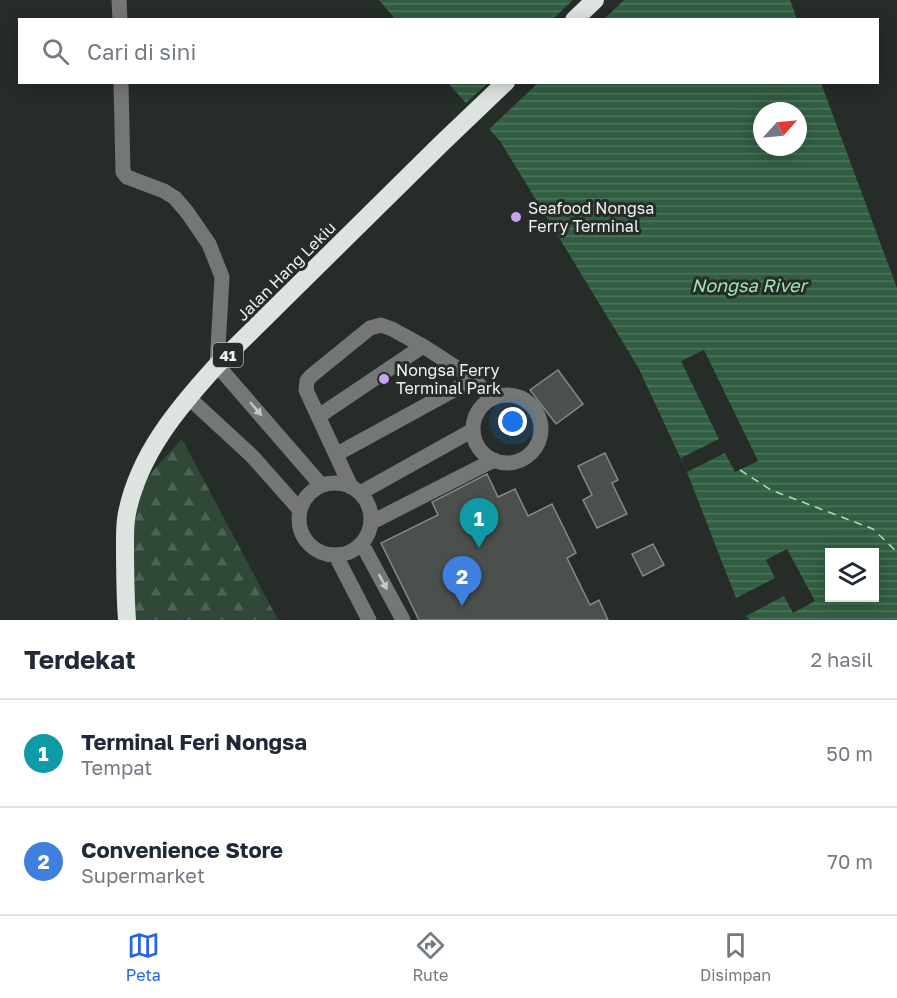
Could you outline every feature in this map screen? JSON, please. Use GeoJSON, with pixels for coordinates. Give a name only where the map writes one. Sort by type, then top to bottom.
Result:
{"type":"FeatureCollection","features":[{"type":"Feature","properties":{"kind":"highway"},"geometry":{"type":"LineString","coordinates":[[576,18],[595,0]]}},
{"type":"Feature","properties":{"kind":"highway","name":"Jalan Hang Lekiu"},"geometry":{"type":"LineString","coordinates":[[127,620],[124,585],[126,516],[144,462],[159,437],[188,397],[217,365],[504,84]]}},
{"type":"Feature","properties":{"kind":"lane"},"geometry":{"type":"LineString","coordinates":[[119,0],[120,18]]}},
{"type":"Feature","properties":{"kind":"lane"},"geometry":{"type":"LineString","coordinates":[[121,84],[123,172],[127,177],[164,191],[174,198],[187,212],[209,244],[218,262],[222,277],[217,365],[321,485]]}},
{"type":"Feature","properties":{"kind":"lane"},"geometry":{"type":"LineString","coordinates":[[473,430],[356,490],[336,483],[321,485],[307,494],[299,509],[299,526],[306,542],[319,553],[336,556],[351,553],[363,544],[372,522],[367,501],[356,490],[306,390],[307,381],[311,376],[370,328],[381,326],[392,329],[423,346],[474,379],[490,399]]}},
{"type":"Feature","properties":{"kind":"lane"},"geometry":{"type":"LineString","coordinates":[[319,416],[423,346]]}},
{"type":"Feature","properties":{"kind":"lane"},"geometry":{"type":"LineString","coordinates":[[338,454],[474,379]]}},
{"type":"Feature","properties":{"kind":"lane"},"geometry":{"type":"LineString","coordinates":[[504,395],[517,396],[530,403],[538,414],[541,427],[539,441],[532,453],[521,460],[507,463],[494,460],[483,453],[476,442],[473,430],[477,412],[490,399],[504,395]]}},
{"type":"Feature","properties":{"kind":"lane"},"geometry":{"type":"LineString","coordinates":[[188,397],[252,456],[299,509]]}},
{"type":"Feature","properties":{"kind":"lane"},"geometry":{"type":"LineString","coordinates":[[372,522],[494,460]]}},
{"type":"Feature","properties":{"kind":"lane"},"geometry":{"type":"LineString","coordinates":[[363,544],[403,620]]}},
{"type":"Feature","properties":{"kind":"lane"},"geometry":{"type":"LineString","coordinates":[[336,556],[369,620]]}},
{"type":"Feature","properties":{"kind":"green space"},"geometry":{"type":"Polygon","coordinates":[[[182,439],[278,620],[132,620],[128,517],[149,475],[182,439]]]}},
{"type":"Feature","properties":{"kind":"water"},"geometry":{"type":"Polygon","coordinates":[[[379,0],[790,0],[797,18],[394,18],[379,0]]]}},
{"type":"Feature","properties":{"kind":"water","name":"Nongsa River"},"geometry":{"type":"Polygon","coordinates":[[[449,84],[821,84],[897,288],[897,620],[750,620],[736,598],[687,472],[638,367],[500,141],[449,84]]]}},
{"type":"Feature","properties":{"kind":"pier"},"geometry":{"type":"Polygon","coordinates":[[[573,0],[624,0],[605,18],[554,18],[573,0]]]}},
{"type":"Feature","properties":{"kind":"pier"},"geometry":{"type":"Polygon","coordinates":[[[487,84],[537,84],[487,131],[464,105],[487,84]]]}},
{"type":"Feature","properties":{"kind":"pier"},"geometry":{"type":"Polygon","coordinates":[[[704,350],[758,461],[735,472],[725,453],[687,472],[681,458],[719,439],[681,361],[704,350]]]}},
{"type":"Feature","properties":{"kind":"pier"},"geometry":{"type":"Polygon","coordinates":[[[787,549],[815,601],[793,613],[784,596],[746,616],[736,598],[775,578],[766,560],[787,549]]]}},
{"type":"Feature","properties":{"kind":"building"},"geometry":{"type":"Polygon","coordinates":[[[558,370],[583,404],[556,424],[530,390],[558,370]]]}},
{"type":"Feature","properties":{"kind":"building"},"geometry":{"type":"Polygon","coordinates":[[[605,453],[618,480],[612,483],[627,514],[597,528],[583,500],[592,495],[578,466],[605,453]]]}},
{"type":"Feature","properties":{"kind":"building"},"geometry":{"type":"Polygon","coordinates":[[[487,474],[498,497],[515,489],[528,516],[552,504],[576,553],[567,558],[590,605],[599,600],[608,620],[419,620],[381,543],[438,515],[432,502],[487,474]]]}},
{"type":"Feature","properties":{"kind":"building"},"geometry":{"type":"Polygon","coordinates":[[[653,544],[664,565],[643,576],[632,554],[653,544]]]}},
{"type":"Feature","properties":{"kind":"ferry route"},"geometry":{"type":"LineString","coordinates":[[740,470],[771,490],[873,529],[897,552]]}},
{"type":"Feature","properties":{"kind":"place","name":"Seafood Nongsa Ferry Terminal"},"geometry":{"type":"Point","coordinates":[516,217]}},
{"type":"Feature","properties":{"kind":"place","name":"Nongsa Ferry Terminal Park"},"geometry":{"type":"Point","coordinates":[384,379]}},
{"type":"Feature","properties":{"kind":"place","name":"Terminal Feri Nongsa"},"geometry":{"type":"Point","coordinates":[479,548]}},
{"type":"Feature","properties":{"kind":"place","name":"Convenience Store"},"geometry":{"type":"Point","coordinates":[462,606]}}]}
